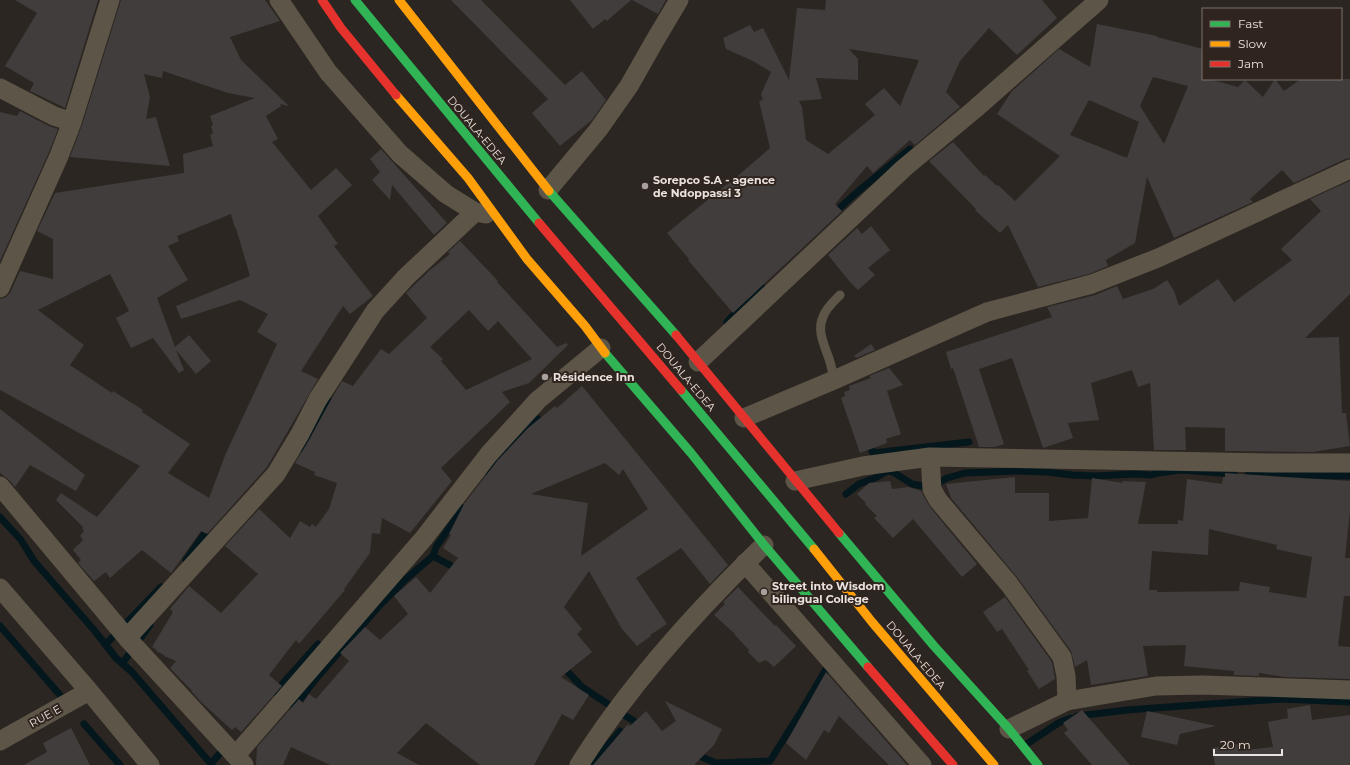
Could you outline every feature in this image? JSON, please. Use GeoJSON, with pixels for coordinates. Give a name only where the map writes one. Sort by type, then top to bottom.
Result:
{"type":"FeatureCollection","features":[{"type":"Feature","properties":{"kind":"main road"},"geometry":{"type":"LineString","coordinates":[[322,0],[341,28],[367,60],[468,178],[527,259],[691,453],[764,545],[953,765]]}},
{"type":"Feature","properties":{"kind":"main road"},"geometry":{"type":"LineString","coordinates":[[399,0],[548,190],[668,325],[795,481],[934,646],[1009,729],[1038,765]]}},
{"type":"Feature","properties":{"kind":"main road","name":"DOUALA-EDEA"},"geometry":{"type":"LineString","coordinates":[[355,2],[805,538],[872,622],[994,765]]}},
{"type":"Feature","properties":{"kind":"street"},"geometry":{"type":"LineString","coordinates":[[0,288],[59,156],[72,122],[110,0]]}},
{"type":"Feature","properties":{"kind":"street"},"geometry":{"type":"LineString","coordinates":[[279,0],[328,72],[400,154],[446,194],[475,212],[497,217]]}},
{"type":"Feature","properties":{"kind":"street"},"geometry":{"type":"LineString","coordinates":[[548,190],[598,130],[629,86],[679,0]]}},
{"type":"Feature","properties":{"kind":"street"},"geometry":{"type":"LineString","coordinates":[[698,362],[904,168],[975,109],[1099,0]]}},
{"type":"Feature","properties":{"kind":"street"},"geometry":{"type":"LineString","coordinates":[[0,88],[54,116],[72,122]]}},
{"type":"Feature","properties":{"kind":"street"},"geometry":{"type":"LineString","coordinates":[[744,418],[987,312],[1092,284],[1158,258],[1350,169]]}},
{"type":"Feature","properties":{"kind":"street"},"geometry":{"type":"LineString","coordinates":[[126,638],[276,474],[300,434],[318,399],[375,311],[406,277],[475,212]]}},
{"type":"Feature","properties":{"kind":"street"},"geometry":{"type":"LineString","coordinates":[[0,486],[126,638],[240,760],[424,538],[489,454],[538,400],[601,348]]}},
{"type":"Feature","properties":{"kind":"street"},"geometry":{"type":"LineString","coordinates":[[930,457],[932,488],[938,500],[1009,584],[1062,657],[1066,676],[1067,702]]}},
{"type":"Feature","properties":{"kind":"street"},"geometry":{"type":"LineString","coordinates":[[795,481],[863,466],[930,457],[1350,463]]}},
{"type":"Feature","properties":{"kind":"street"},"geometry":{"type":"LineString","coordinates":[[579,765],[596,736],[630,690],[695,616],[764,545]]}},
{"type":"Feature","properties":{"kind":"street"},"geometry":{"type":"LineString","coordinates":[[746,563],[922,765]]}},
{"type":"Feature","properties":{"kind":"street"},"geometry":{"type":"LineString","coordinates":[[0,588],[89,691],[150,765]]}},
{"type":"Feature","properties":{"kind":"street"},"geometry":{"type":"LineString","coordinates":[[1009,729],[1067,702],[1156,686],[1202,685],[1350,690]]}},
{"type":"Feature","properties":{"kind":"street","name":"RUE E"},"geometry":{"type":"LineString","coordinates":[[0,741],[89,691]]}},
{"type":"Feature","properties":{"kind":"lane"},"geometry":{"type":"LineString","coordinates":[[834,380],[820,330],[822,317],[840,294]]}},
{"type":"Feature","properties":{"kind":"building"},"geometry":{"type":"Polygon","coordinates":[[[15,0],[98,0],[65,108],[30,91],[34,83],[5,66],[37,13],[15,0]]]}},
{"type":"Feature","properties":{"kind":"building"},"geometry":{"type":"Polygon","coordinates":[[[121,0],[265,0],[280,21],[230,37],[241,60],[289,106],[280,104],[281,106],[266,116],[278,139],[272,142],[311,190],[336,168],[352,185],[318,216],[338,244],[334,246],[373,296],[350,314],[343,306],[301,371],[318,379],[267,467],[207,534],[201,531],[171,573],[142,550],[110,578],[106,572],[94,581],[78,563],[81,560],[73,550],[83,540],[80,536],[84,531],[82,529],[83,527],[56,500],[61,493],[97,517],[140,466],[0,390],[0,299],[6,297],[10,293],[20,271],[53,279],[53,239],[37,231],[55,193],[184,173],[183,154],[213,146],[210,135],[213,133],[211,126],[213,125],[210,116],[255,98],[228,93],[163,71],[162,78],[144,74],[150,97],[146,119],[156,117],[170,166],[70,157],[82,125],[121,0]],[[231,214],[177,236],[179,241],[168,246],[188,280],[157,298],[175,347],[189,335],[211,361],[196,374],[176,350],[184,370],[179,373],[153,338],[131,348],[116,318],[129,311],[110,274],[38,310],[84,345],[70,365],[112,393],[113,391],[143,410],[142,412],[190,444],[168,473],[209,498],[226,453],[277,344],[257,332],[268,314],[240,300],[181,319],[176,306],[250,276],[231,214]]]}},
{"type":"Feature","properties":{"kind":"building"},"geometry":{"type":"Polygon","coordinates":[[[451,0],[481,0],[565,85],[582,71],[606,100],[592,120],[560,146],[532,113],[548,99],[451,0]]]}},
{"type":"Feature","properties":{"kind":"building"},"geometry":{"type":"Polygon","coordinates":[[[570,0],[631,0],[607,21],[605,19],[593,29],[570,0]]]}},
{"type":"Feature","properties":{"kind":"building"},"geometry":{"type":"Polygon","coordinates":[[[632,0],[666,0],[658,14],[632,0]]]}},
{"type":"Feature","properties":{"kind":"building"},"geometry":{"type":"Polygon","coordinates":[[[826,0],[1042,0],[1057,18],[1017,55],[989,28],[960,61],[946,92],[960,107],[915,145],[910,140],[873,173],[867,166],[835,204],[842,211],[733,313],[667,233],[770,148],[759,101],[763,100],[761,94],[771,72],[753,61],[726,49],[723,38],[750,25],[754,32],[763,28],[789,80],[797,8],[825,10],[826,0]],[[849,49],[858,59],[858,80],[816,78],[822,99],[799,101],[802,107],[806,140],[828,154],[875,115],[865,104],[884,88],[900,106],[919,60],[849,49]]]}},
{"type":"Feature","properties":{"kind":"building"},"geometry":{"type":"Polygon","coordinates":[[[1097,24],[1157,36],[1202,49],[1202,80],[1213,80],[1238,87],[1245,80],[1263,97],[1274,80],[1284,91],[1300,80],[1350,79],[1350,158],[1294,183],[1282,170],[1250,199],[1253,202],[1174,238],[1147,177],[1135,243],[1106,260],[1108,266],[1089,274],[1038,287],[1008,225],[1000,233],[975,210],[976,209],[929,161],[953,142],[984,176],[985,175],[997,186],[998,185],[1015,201],[1060,156],[997,114],[1012,91],[1059,49],[1090,67],[1097,24]],[[1153,77],[1140,106],[1164,144],[1188,86],[1153,77]],[[1089,100],[1070,135],[1127,158],[1139,122],[1089,100]]]}},
{"type":"Feature","properties":{"kind":"building"},"geometry":{"type":"Polygon","coordinates":[[[20,111],[58,129],[0,261],[0,112],[17,116],[20,111]]]}},
{"type":"Feature","properties":{"kind":"building"},"geometry":{"type":"Polygon","coordinates":[[[381,149],[447,223],[434,235],[392,185],[390,200],[372,180],[380,172],[370,159],[381,149]]]}},
{"type":"Feature","properties":{"kind":"building"},"geometry":{"type":"Polygon","coordinates":[[[1350,181],[1350,294],[1305,338],[1339,337],[1342,413],[1346,413],[1350,446],[1313,452],[1225,451],[1225,428],[1185,427],[1186,450],[1154,450],[1150,383],[1138,387],[1132,370],[1091,383],[1099,420],[1068,423],[1073,438],[1043,448],[1012,358],[979,369],[1004,444],[995,447],[979,447],[953,368],[951,369],[946,352],[1052,317],[1047,307],[1095,295],[1117,286],[1123,299],[1153,289],[1167,280],[1174,291],[1179,306],[1218,279],[1234,302],[1292,260],[1281,249],[1321,211],[1310,199],[1350,181]]]}},
{"type":"Feature","properties":{"kind":"building"},"geometry":{"type":"Polygon","coordinates":[[[871,226],[890,250],[868,268],[875,275],[858,290],[828,255],[857,228],[862,234],[871,226]]]}},
{"type":"Feature","properties":{"kind":"building"},"geometry":{"type":"Polygon","coordinates":[[[460,241],[557,347],[566,343],[568,345],[529,383],[502,392],[510,402],[441,468],[452,481],[410,533],[382,518],[380,534],[372,533],[370,553],[344,589],[345,590],[299,644],[296,640],[269,675],[282,686],[241,732],[235,727],[232,730],[201,702],[170,668],[176,661],[164,656],[152,647],[173,612],[170,609],[189,586],[221,613],[258,574],[225,546],[259,509],[290,538],[300,521],[310,527],[312,524],[316,527],[329,509],[337,483],[314,475],[315,472],[295,463],[342,381],[353,386],[381,349],[389,354],[427,318],[406,293],[430,270],[450,254],[448,252],[460,241]],[[469,310],[430,347],[443,359],[441,361],[466,390],[532,359],[498,321],[488,331],[469,310]]]}},
{"type":"Feature","properties":{"kind":"building"},"geometry":{"type":"Polygon","coordinates":[[[871,344],[875,350],[856,358],[854,356],[871,344]]]}},
{"type":"Feature","properties":{"kind":"building"},"geometry":{"type":"Polygon","coordinates":[[[889,368],[903,385],[887,391],[901,434],[886,439],[887,443],[860,453],[841,398],[845,396],[844,392],[850,390],[849,386],[871,378],[869,376],[889,368]]]}},
{"type":"Feature","properties":{"kind":"building"},"geometry":{"type":"Polygon","coordinates":[[[582,386],[728,565],[710,584],[681,548],[636,578],[667,624],[637,646],[622,629],[589,571],[564,607],[582,629],[577,634],[592,652],[561,677],[589,695],[573,720],[562,714],[534,765],[480,765],[426,723],[397,753],[419,765],[330,765],[291,747],[283,765],[256,765],[257,747],[299,699],[303,703],[309,694],[316,699],[349,661],[340,653],[365,627],[380,640],[408,614],[394,596],[416,577],[430,593],[458,558],[443,548],[451,535],[449,534],[464,504],[497,461],[528,428],[555,406],[557,408],[582,386]],[[605,463],[531,494],[588,503],[581,556],[648,509],[623,469],[619,475],[605,463]]]}},
{"type":"Feature","properties":{"kind":"building"},"geometry":{"type":"Polygon","coordinates":[[[0,409],[85,475],[76,491],[30,465],[15,487],[0,473],[0,409]]]}},
{"type":"Feature","properties":{"kind":"building"},"geometry":{"type":"Polygon","coordinates":[[[1225,473],[1350,481],[1350,511],[1345,558],[1350,558],[1350,596],[1344,596],[1338,646],[1350,647],[1350,679],[1285,677],[1259,673],[1259,676],[1234,675],[1234,671],[1184,666],[1186,645],[1143,646],[1148,676],[1091,685],[1087,660],[1075,667],[1071,651],[1017,577],[951,498],[946,484],[1015,477],[1015,493],[1049,493],[1049,521],[1088,518],[1092,478],[1123,483],[1122,481],[1146,482],[1138,524],[1178,524],[1178,520],[1183,521],[1187,479],[1222,484],[1223,477],[1225,477],[1225,473]],[[1209,529],[1208,555],[1152,551],[1149,590],[1157,590],[1157,592],[1239,591],[1240,582],[1270,587],[1269,592],[1306,598],[1312,557],[1276,549],[1277,545],[1209,529]]]}},
{"type":"Feature","properties":{"kind":"building"},"geometry":{"type":"Polygon","coordinates":[[[890,481],[892,489],[909,487],[921,491],[930,507],[977,564],[962,577],[913,519],[893,538],[874,518],[877,516],[857,494],[869,483],[890,481]]]}},
{"type":"Feature","properties":{"kind":"building"},"geometry":{"type":"Polygon","coordinates":[[[738,587],[796,646],[774,667],[766,660],[759,663],[748,652],[749,650],[735,634],[714,615],[725,604],[723,602],[738,587]]]}},
{"type":"Feature","properties":{"kind":"building"},"geometry":{"type":"Polygon","coordinates":[[[1005,597],[1052,662],[1055,679],[1039,689],[1027,671],[1029,670],[1002,629],[997,632],[983,612],[1005,597]]]}},
{"type":"Feature","properties":{"kind":"building"},"geometry":{"type":"Polygon","coordinates":[[[826,672],[907,765],[889,765],[839,716],[829,733],[824,730],[806,760],[786,743],[826,672]]]}},
{"type":"Feature","properties":{"kind":"building"},"geometry":{"type":"Polygon","coordinates":[[[665,701],[722,729],[714,745],[694,765],[593,765],[628,724],[630,726],[646,711],[662,731],[676,721],[665,701]]]}},
{"type":"Feature","properties":{"kind":"building"},"geometry":{"type":"Polygon","coordinates":[[[1310,705],[1312,720],[1350,715],[1350,765],[1215,765],[1212,748],[1238,744],[1239,751],[1273,747],[1268,722],[1288,718],[1287,709],[1310,705]]]}},
{"type":"Feature","properties":{"kind":"building"},"geometry":{"type":"Polygon","coordinates":[[[1082,710],[1130,765],[1092,765],[1064,733],[1068,730],[1063,723],[1082,710]]]}},
{"type":"Feature","properties":{"kind":"building"},"geometry":{"type":"Polygon","coordinates":[[[1147,711],[1216,726],[1180,734],[1177,745],[1141,737],[1147,711]]]}},
{"type":"Feature","properties":{"kind":"building"},"geometry":{"type":"Polygon","coordinates":[[[71,728],[90,765],[24,765],[47,752],[43,743],[71,728]]]}},
{"type":"Feature","properties":{"kind":"waterway"},"geometry":{"type":"LineString","coordinates":[[832,215],[856,193],[910,149]]}},
{"type":"Feature","properties":{"kind":"waterway"},"geometry":{"type":"LineString","coordinates":[[727,322],[761,286]]}},
{"type":"Feature","properties":{"kind":"waterway"},"geometry":{"type":"LineString","coordinates":[[302,449],[311,435],[328,400]]}},
{"type":"Feature","properties":{"kind":"waterway"},"geometry":{"type":"LineString","coordinates":[[489,472],[498,458],[538,419]]}},
{"type":"Feature","properties":{"kind":"waterway"},"geometry":{"type":"LineString","coordinates":[[870,446],[873,453],[969,442]]}},
{"type":"Feature","properties":{"kind":"waterway"},"geometry":{"type":"LineString","coordinates":[[846,494],[859,484],[875,478],[887,471],[893,472],[912,484],[923,486],[935,485],[947,478],[965,473],[1016,471],[1095,476],[1136,474],[1151,475],[1181,470],[1234,474]]}},
{"type":"Feature","properties":{"kind":"waterway"},"geometry":{"type":"LineString","coordinates":[[1248,475],[1350,476]]}},
{"type":"Feature","properties":{"kind":"waterway"},"geometry":{"type":"LineString","coordinates":[[294,707],[315,680],[379,606],[407,578],[433,556],[436,547],[463,508]]}},
{"type":"Feature","properties":{"kind":"waterway"},"geometry":{"type":"LineString","coordinates":[[0,517],[21,540],[34,561],[94,630],[116,658],[132,672],[212,765]]}},
{"type":"Feature","properties":{"kind":"waterway"},"geometry":{"type":"LineString","coordinates":[[186,560],[205,533]]}},
{"type":"Feature","properties":{"kind":"waterway"},"geometry":{"type":"LineString","coordinates":[[433,556],[459,570]]}},
{"type":"Feature","properties":{"kind":"waterway"},"geometry":{"type":"LineString","coordinates":[[109,641],[161,587]]}},
{"type":"Feature","properties":{"kind":"waterway"},"geometry":{"type":"LineString","coordinates":[[124,661],[150,625]]}},
{"type":"Feature","properties":{"kind":"waterway"},"geometry":{"type":"LineString","coordinates":[[0,626],[66,702]]}},
{"type":"Feature","properties":{"kind":"waterway"},"geometry":{"type":"LineString","coordinates":[[275,692],[318,644]]}},
{"type":"Feature","properties":{"kind":"waterway"},"geometry":{"type":"LineString","coordinates":[[562,666],[582,687],[611,706]]}},
{"type":"Feature","properties":{"kind":"waterway"},"geometry":{"type":"LineString","coordinates":[[695,754],[716,763],[770,761],[826,669]]}},
{"type":"Feature","properties":{"kind":"waterway"},"geometry":{"type":"LineString","coordinates":[[1077,716],[1127,710],[1282,699],[1350,702]]}},
{"type":"Feature","properties":{"kind":"waterway"},"geometry":{"type":"LineString","coordinates":[[621,713],[642,726]]}},
{"type":"Feature","properties":{"kind":"waterway"},"geometry":{"type":"LineString","coordinates":[[1025,745],[1060,722],[1071,718]]}},
{"type":"Feature","properties":{"kind":"waterway"},"geometry":{"type":"LineString","coordinates":[[84,724],[120,765]]}},
{"type":"Feature","properties":{"kind":"waterway"},"geometry":{"type":"LineString","coordinates":[[591,765],[620,731]]}},
{"type":"Feature","properties":{"kind":"waterway"},"geometry":{"type":"LineString","coordinates":[[213,761],[226,747]]}},
{"type":"Feature","properties":{"kind":"traffic: fast"},"geometry":{"type":"LineString","coordinates":[[355,0],[539,223]]}},
{"type":"Feature","properties":{"kind":"traffic: fast"},"geometry":{"type":"LineString","coordinates":[[549,191],[676,335]]}},
{"type":"Feature","properties":{"kind":"traffic: fast"},"geometry":{"type":"LineString","coordinates":[[605,353],[691,453],[764,545],[868,667]]}},
{"type":"Feature","properties":{"kind":"traffic: fast"},"geometry":{"type":"LineString","coordinates":[[681,390],[814,549]]}},
{"type":"Feature","properties":{"kind":"traffic: fast"},"geometry":{"type":"LineString","coordinates":[[839,533],[934,646],[1009,729],[1038,765]]}},
{"type":"Feature","properties":{"kind":"traffic: slow"},"geometry":{"type":"LineString","coordinates":[[399,0],[549,191]]}},
{"type":"Feature","properties":{"kind":"traffic: slow"},"geometry":{"type":"LineString","coordinates":[[396,95],[468,178],[527,259],[585,326],[605,353]]}},
{"type":"Feature","properties":{"kind":"traffic: slow"},"geometry":{"type":"LineString","coordinates":[[814,549],[872,622],[994,765]]}},
{"type":"Feature","properties":{"kind":"traffic: jam"},"geometry":{"type":"LineString","coordinates":[[322,0],[341,28],[396,95]]}},
{"type":"Feature","properties":{"kind":"traffic: jam"},"geometry":{"type":"LineString","coordinates":[[539,223],[681,390]]}},
{"type":"Feature","properties":{"kind":"traffic: jam"},"geometry":{"type":"LineString","coordinates":[[676,335],[839,533]]}},
{"type":"Feature","properties":{"kind":"traffic: jam"},"geometry":{"type":"LineString","coordinates":[[868,667],[953,765]]}},
{"type":"Feature","properties":{"kind":"place","name":"Sorepco S.A - agence de Ndoppassi 3"},"geometry":{"type":"Point","coordinates":[645,186]}},
{"type":"Feature","properties":{"kind":"place","name":"Résidence Inn"},"geometry":{"type":"Point","coordinates":[545,377]}},
{"type":"Feature","properties":{"kind":"place","name":"Street into Wisdom bilingual College"},"geometry":{"type":"Point","coordinates":[764,592]}}]}
